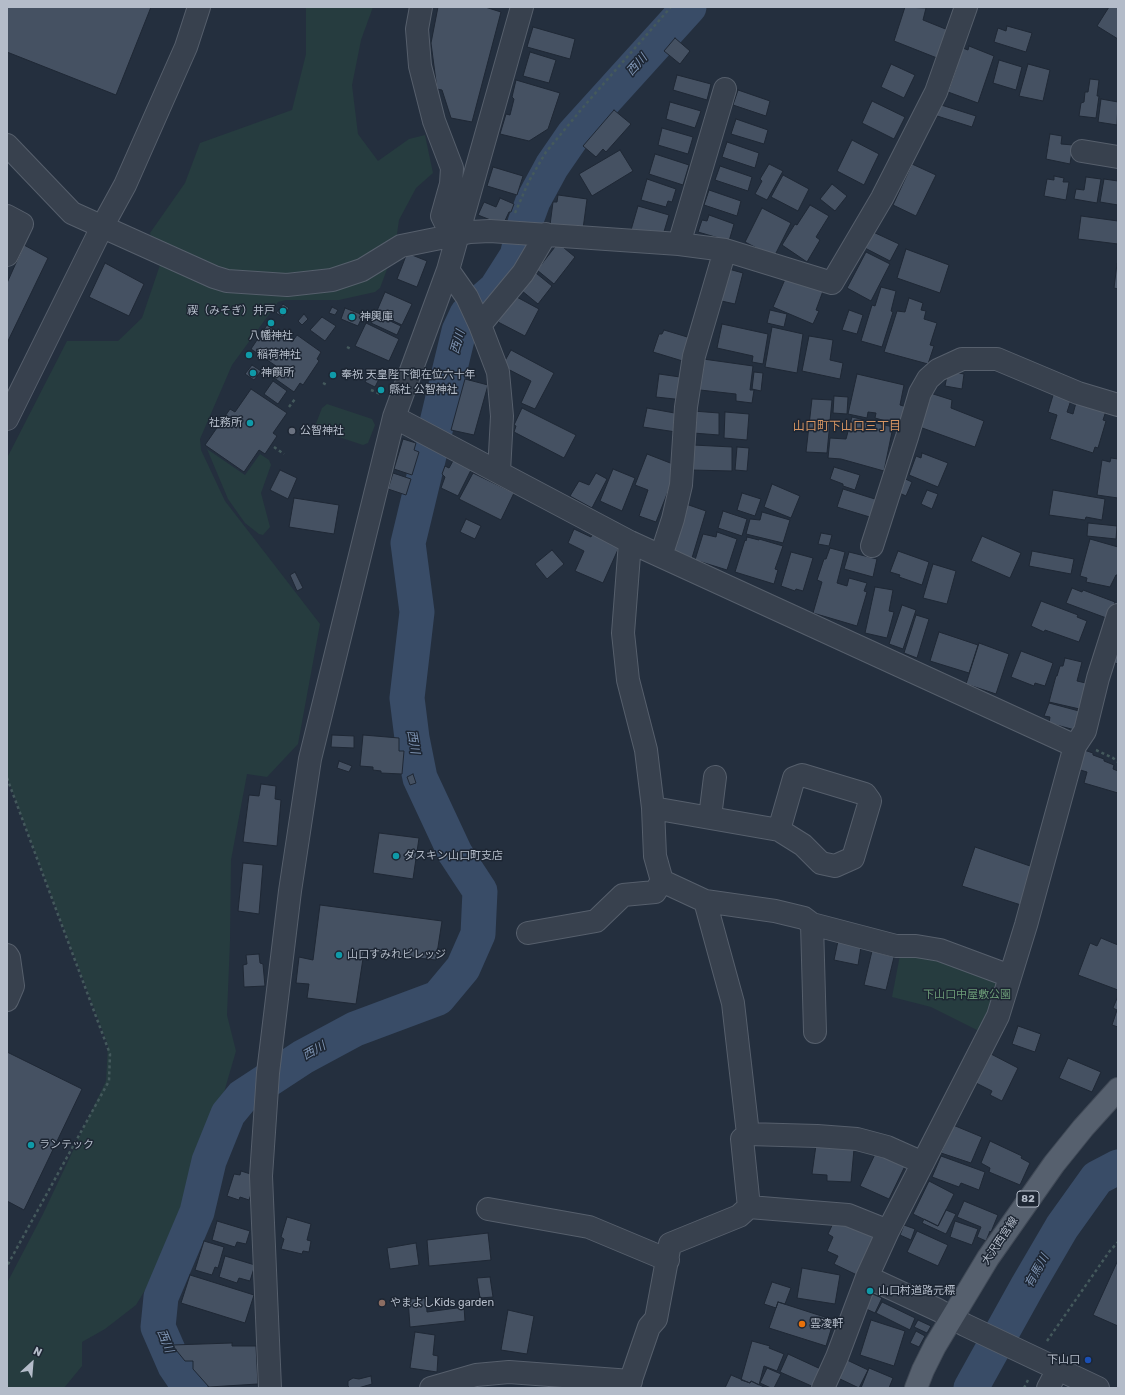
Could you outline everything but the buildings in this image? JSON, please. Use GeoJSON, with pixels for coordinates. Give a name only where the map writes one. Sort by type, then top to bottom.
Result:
{"type":"FeatureCollection","features":[{"type":"Feature","properties":{"kind":"main road","name":"大沢西宮線"},"geometry":{"type":"LineString","coordinates":[[916,1388],[935,1346],[958,1321],[988,1258],[1054,1164],[1083,1128],[1118,1089]]}},
{"type":"Feature","properties":{"kind":"street"},"geometry":{"type":"LineString","coordinates":[[7,419],[12,396],[125,185],[186,47],[199,7]]}},
{"type":"Feature","properties":{"kind":"street"},"geometry":{"type":"LineString","coordinates":[[421,7],[418,29],[420,66],[434,121],[452,168],[451,184],[442,216],[447,226],[457,235]]}},
{"type":"Feature","properties":{"kind":"street"},"geometry":{"type":"LineString","coordinates":[[270,1388],[261,1176],[268,1073],[290,891],[310,759],[394,417],[448,270],[522,7]]}},
{"type":"Feature","properties":{"kind":"street"},"geometry":{"type":"LineString","coordinates":[[7,145],[72,213],[214,278],[227,281],[288,285],[332,280],[362,270],[401,246],[470,232],[490,231],[679,244],[725,250],[832,283],[882,198],[936,92],[966,7]]}},
{"type":"Feature","properties":{"kind":"street"},"geometry":{"type":"LineString","coordinates":[[679,244],[725,89]]}},
{"type":"Feature","properties":{"kind":"street"},"geometry":{"type":"LineString","coordinates":[[1082,151],[1118,157]]}},
{"type":"Feature","properties":{"kind":"street"},"geometry":{"type":"LineString","coordinates":[[7,216],[22,224],[7,255]]}},
{"type":"Feature","properties":{"kind":"street"},"geometry":{"type":"LineString","coordinates":[[475,314],[523,273],[542,234]]}},
{"type":"Feature","properties":{"kind":"street"},"geometry":{"type":"LineString","coordinates":[[661,556],[673,519],[681,485],[686,407],[694,356],[725,250]]}},
{"type":"Feature","properties":{"kind":"street"},"geometry":{"type":"LineString","coordinates":[[448,270],[475,314],[498,372],[502,416],[499,472]]}},
{"type":"Feature","properties":{"kind":"street"},"geometry":{"type":"LineString","coordinates":[[872,546],[920,393],[928,379],[938,370],[962,359],[997,359],[1078,394],[1118,405]]}},
{"type":"Feature","properties":{"kind":"street"},"geometry":{"type":"LineString","coordinates":[[394,417],[630,542],[1075,746]]}},
{"type":"Feature","properties":{"kind":"street"},"geometry":{"type":"LineString","coordinates":[[528,933],[596,921],[623,894],[655,892],[662,881],[655,856],[653,808],[646,750],[628,680],[623,633],[630,542]]}},
{"type":"Feature","properties":{"kind":"street"},"geometry":{"type":"LineString","coordinates":[[823,1388],[888,1231],[998,1016],[1026,925],[1075,746],[1085,731],[1098,678],[1118,615]]}},
{"type":"Feature","properties":{"kind":"street"},"geometry":{"type":"LineString","coordinates":[[653,808],[779,830],[803,845],[821,863],[835,866],[853,858],[870,801],[865,794],[802,775],[794,778],[779,830]]}},
{"type":"Feature","properties":{"kind":"street"},"geometry":{"type":"LineString","coordinates":[[710,817],[715,777]]}},
{"type":"Feature","properties":{"kind":"street"},"geometry":{"type":"LineString","coordinates":[[662,881],[705,901],[775,911],[804,918],[812,924],[896,946],[916,946],[940,950],[1010,976]]}},
{"type":"Feature","properties":{"kind":"street"},"geometry":{"type":"LineString","coordinates":[[705,901],[733,1003],[748,1134]]}},
{"type":"Feature","properties":{"kind":"street"},"geometry":{"type":"LineString","coordinates":[[812,924],[814,1032]]}},
{"type":"Feature","properties":{"kind":"street"},"geometry":{"type":"LineString","coordinates":[[7,955],[9,958],[13,986],[7,1000]]}},
{"type":"Feature","properties":{"kind":"street"},"geometry":{"type":"LineString","coordinates":[[749,1206],[742,1139],[748,1134],[857,1139],[888,1147],[923,1163]]}},
{"type":"Feature","properties":{"kind":"street"},"geometry":{"type":"LineString","coordinates":[[432,1388],[476,1375],[509,1372],[629,1384],[649,1327],[656,1319],[670,1244],[738,1216],[749,1206],[848,1215],[888,1231]]}},
{"type":"Feature","properties":{"kind":"street"},"geometry":{"type":"LineString","coordinates":[[488,1209],[589,1227],[668,1260]]}},
{"type":"Feature","properties":{"kind":"street"},"geometry":{"type":"LineString","coordinates":[[868,1277],[958,1321],[1038,1350],[1058,1369],[1098,1388]]}},
{"type":"Feature","properties":{"kind":"street"},"geometry":{"type":"LineString","coordinates":[[1048,1388],[1058,1369]]}},
{"type":"Feature","properties":{"kind":"path"},"geometry":{"type":"LineString","coordinates":[[511,233],[512,219],[529,181],[546,152],[585,104],[671,7]]}},
{"type":"Feature","properties":{"kind":"path"},"geometry":{"type":"LineString","coordinates":[[347,347],[351,349]]}},
{"type":"Feature","properties":{"kind":"path"},"geometry":{"type":"LineString","coordinates":[[323,383],[327,385]]}},
{"type":"Feature","properties":{"kind":"path"},"geometry":{"type":"LineString","coordinates":[[289,408],[295,400]]}},
{"type":"Feature","properties":{"kind":"path"},"geometry":{"type":"LineString","coordinates":[[274,447],[284,454]]}},
{"type":"Feature","properties":{"kind":"path"},"geometry":{"type":"LineString","coordinates":[[7,778],[110,1054],[109,1081],[7,1266]]}},
{"type":"Feature","properties":{"kind":"path"},"geometry":{"type":"LineString","coordinates":[[1038,1350],[1109,1252],[1118,1242]]}},
{"type":"Feature","properties":{"kind":"green space"},"geometry":{"type":"Polygon","coordinates":[[[306,7],[373,7],[361,40],[352,85],[358,134],[378,161],[409,139],[425,135],[433,173],[416,188],[399,220],[395,248],[380,288],[375,292],[339,300],[286,300],[278,302],[232,365],[200,439],[201,450],[225,501],[320,624],[298,744],[267,777],[247,774],[231,860],[227,1015],[236,1051],[218,1113],[199,1149],[183,1207],[165,1257],[136,1305],[105,1329],[82,1342],[82,1366],[64,1388],[7,1388],[7,1283],[43,1214],[106,1081],[108,1045],[7,777],[7,458],[67,341],[118,341],[142,318],[160,265],[150,233],[185,183],[200,143],[292,110],[306,54],[306,7]]]}},
{"type":"Feature","properties":{"kind":"green space"},"geometry":{"type":"Polygon","coordinates":[[[327,404],[372,419],[375,425],[368,443],[363,445],[318,430],[315,426],[322,408],[327,404]]]}},
{"type":"Feature","properties":{"kind":"green space"},"geometry":{"type":"Polygon","coordinates":[[[207,449],[245,475],[260,454],[269,460],[271,465],[261,493],[270,527],[263,535],[259,534],[245,523],[228,499],[207,449]]]}},
{"type":"Feature","properties":{"kind":"green space","name":"下山口中屋敷公園"},"geometry":{"type":"Polygon","coordinates":[[[900,955],[939,956],[1000,978],[981,1032],[931,1007],[892,997],[900,955]]]}},
{"type":"Feature","properties":{"kind":"waterway","name":"西川"},"geometry":{"type":"LineString","coordinates":[[190,1388],[175,1366],[158,1327],[161,1297],[197,1212],[209,1161],[228,1114],[242,1097],[303,1057],[355,1029],[438,998],[463,968],[478,934],[480,891],[455,853],[420,778],[412,738],[407,698],[417,612],[408,543],[459,331],[467,314],[496,289],[517,256],[525,223],[533,201],[552,166],[574,134],[689,7]]}},
{"type":"Feature","properties":{"kind":"waterway","name":"有馬川"},"geometry":{"type":"LineString","coordinates":[[971,1388],[1062,1227],[1097,1178],[1118,1167]]}},
{"type":"Feature","properties":{"kind":"place","name":"禊（みそぎ）井戸"},"geometry":{"type":"Point","coordinates":[283,311]}},
{"type":"Feature","properties":{"kind":"place","name":"神輿庫"},"geometry":{"type":"Point","coordinates":[352,317]}},
{"type":"Feature","properties":{"kind":"place","name":"八幡神社"},"geometry":{"type":"Point","coordinates":[271,323]}},
{"type":"Feature","properties":{"kind":"place","name":"稲荷神社"},"geometry":{"type":"Point","coordinates":[249,355]}},
{"type":"Feature","properties":{"kind":"place","name":"神饌所"},"geometry":{"type":"Point","coordinates":[253,373]}},
{"type":"Feature","properties":{"kind":"place","name":"奉祝 天皇陛下御在位六十年"},"geometry":{"type":"Point","coordinates":[333,375]}},
{"type":"Feature","properties":{"kind":"place","name":"縣社 公智神社"},"geometry":{"type":"Point","coordinates":[381,390]}},
{"type":"Feature","properties":{"kind":"place","name":"社務所"},"geometry":{"type":"Point","coordinates":[250,423]}},
{"type":"Feature","properties":{"kind":"place","name":"公智神社"},"geometry":{"type":"Point","coordinates":[292,431]}},
{"type":"Feature","properties":{"kind":"place","name":"ダスキン山口町支店"},"geometry":{"type":"Point","coordinates":[396,856]}},
{"type":"Feature","properties":{"kind":"place","name":"山口すみれビレッジ"},"geometry":{"type":"Point","coordinates":[339,955]}},
{"type":"Feature","properties":{"kind":"place","name":"ランテック"},"geometry":{"type":"Point","coordinates":[31,1145]}},
{"type":"Feature","properties":{"kind":"place","name":"山口村道路元標"},"geometry":{"type":"Point","coordinates":[870,1291]}},
{"type":"Feature","properties":{"kind":"place","name":"やまよしKids garden"},"geometry":{"type":"Point","coordinates":[382,1303]}},
{"type":"Feature","properties":{"kind":"place","name":"雲凌軒"},"geometry":{"type":"Point","coordinates":[802,1324]}},
{"type":"Feature","properties":{"kind":"place","name":"下山口"},"geometry":{"type":"Point","coordinates":[1088,1360]}},
{"type":"Feature","properties":{"kind":"district","name":"山口町下山口三丁目"},"geometry":{"type":"Point","coordinates":[847,427]}}]}
